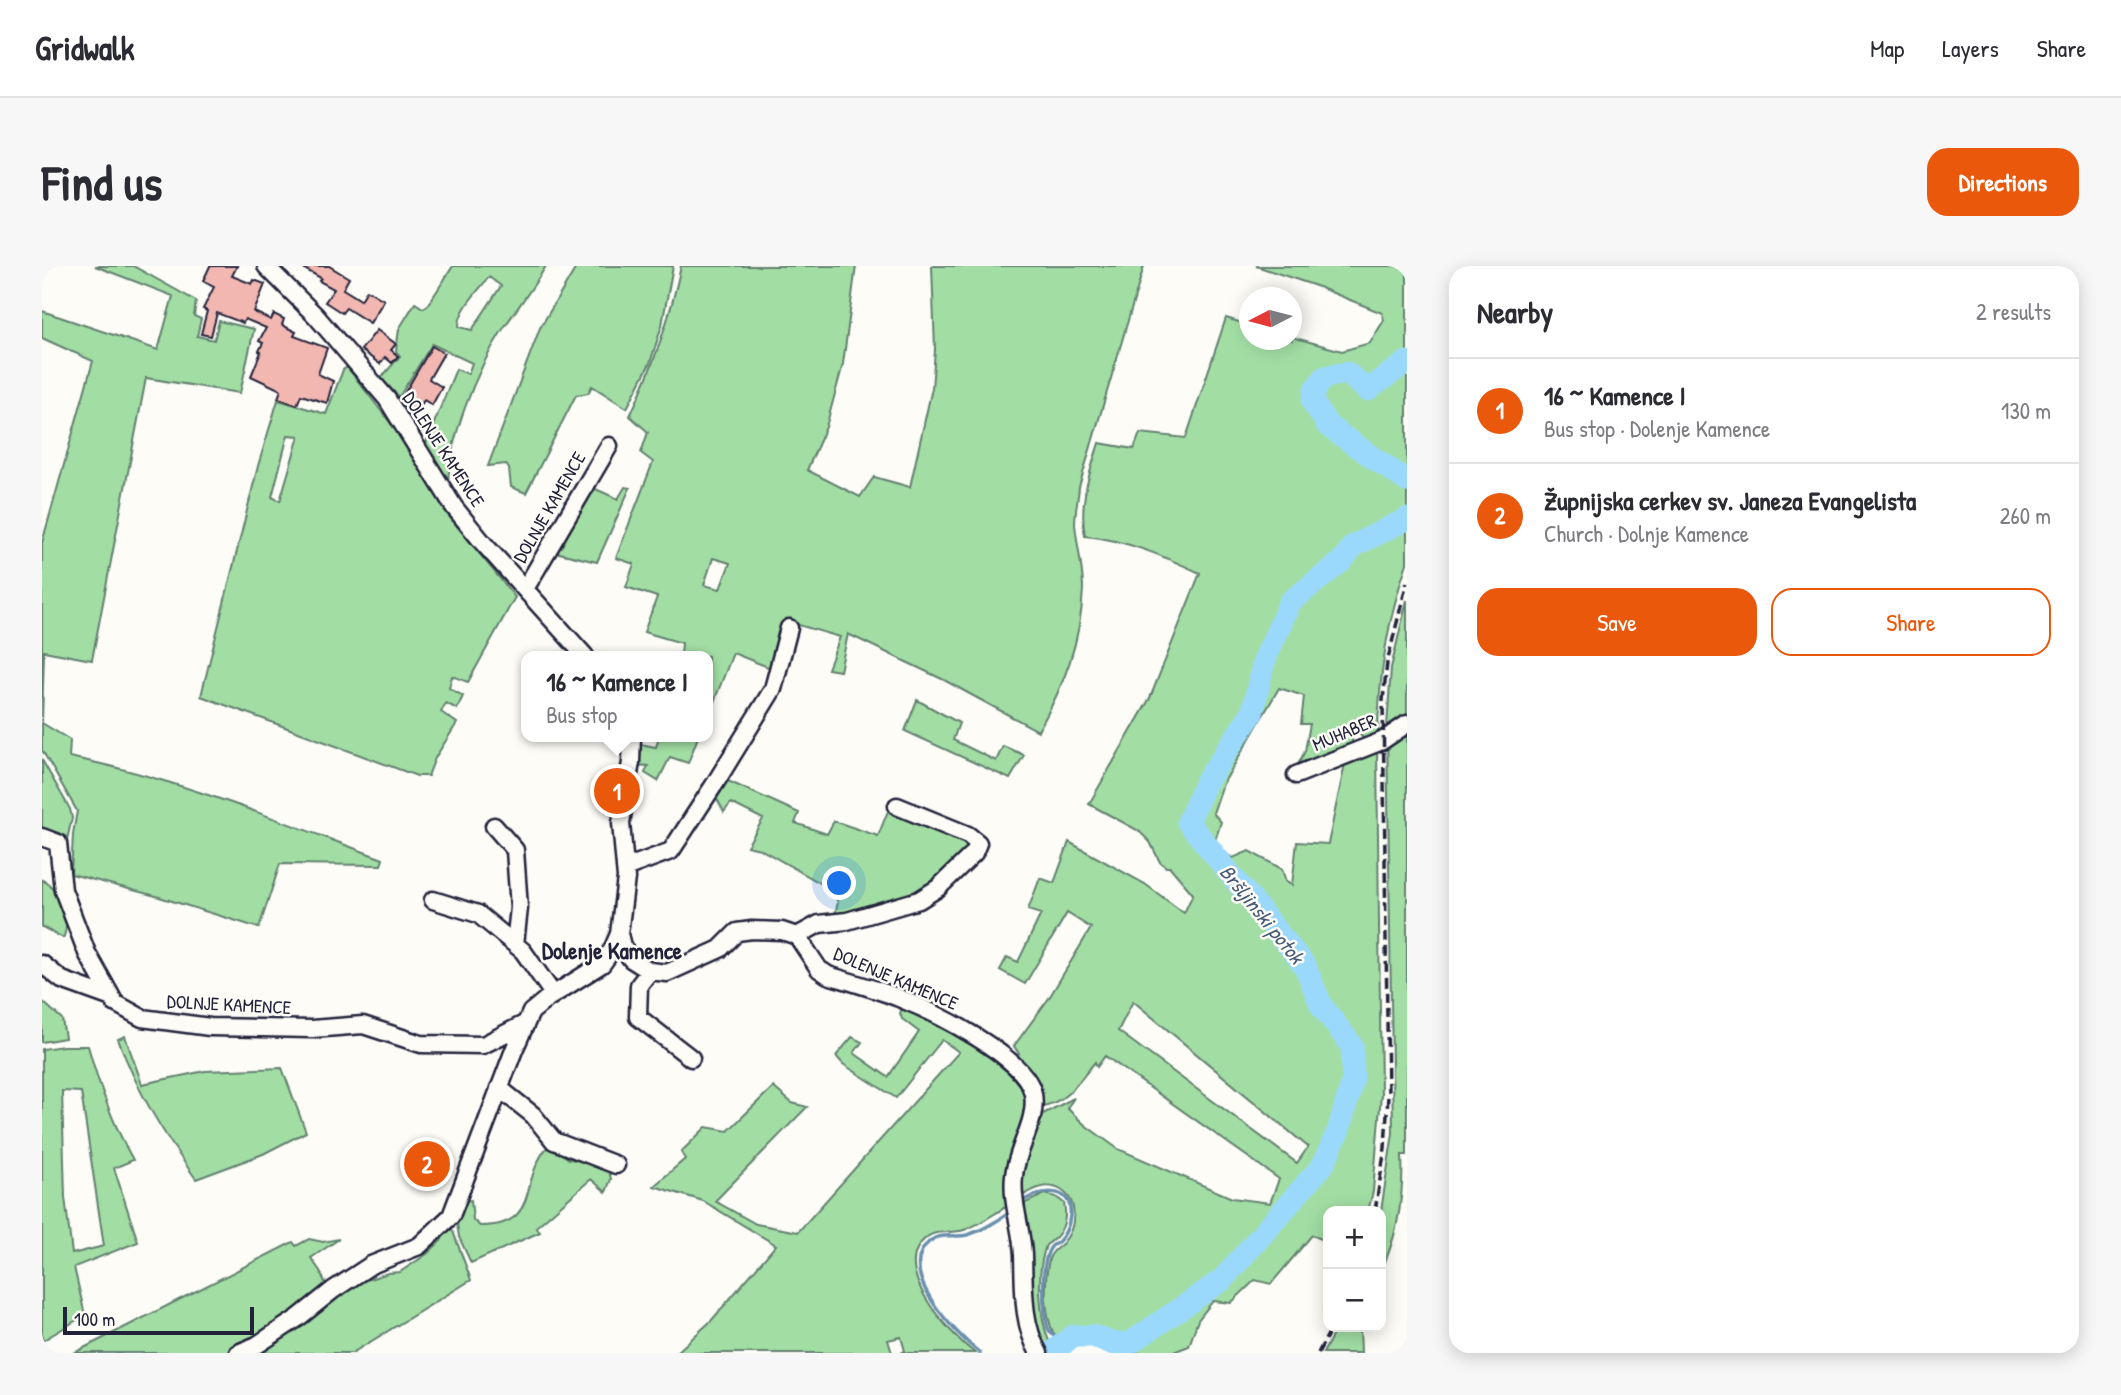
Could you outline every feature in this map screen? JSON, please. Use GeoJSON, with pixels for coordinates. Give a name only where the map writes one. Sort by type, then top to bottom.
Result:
{"type":"FeatureCollection","features":[{"type":"Feature","properties":{"kind":"street","name":"DOLENJE KAMENCE"},"geometry":{"type":"LineString","coordinates":[[266,266],[316,316],[387,398],[454,507],[581,651]]}},
{"type":"Feature","properties":{"kind":"street","name":"DOLNJE KAMENCE"},"geometry":{"type":"LineString","coordinates":[[525,589],[609,446]]}},
{"type":"Feature","properties":{"kind":"street"},"geometry":{"type":"LineString","coordinates":[[625,868],[671,851],[773,689],[789,628]]}},
{"type":"Feature","properties":{"kind":"street","name":"MUHABER"},"geometry":{"type":"LineString","coordinates":[[1296,775],[1382,741],[1407,724]]}},
{"type":"Feature","properties":{"kind":"street"},"geometry":{"type":"LineString","coordinates":[[238,1353],[257,1345],[298,1318],[332,1290],[371,1265],[419,1246],[451,1216],[531,1012],[553,994],[602,964],[619,934],[626,878],[621,824],[632,742]]}},
{"type":"Feature","properties":{"kind":"street"},"geometry":{"type":"LineString","coordinates":[[619,934],[622,946],[631,960],[650,971],[667,973],[720,949],[737,932],[782,931],[797,936],[819,924],[848,921],[919,900],[938,888],[974,853],[978,843],[968,835],[897,806]]}},
{"type":"Feature","properties":{"kind":"street"},"geometry":{"type":"LineString","coordinates":[[494,826],[515,850],[519,908],[515,944]]}},
{"type":"Feature","properties":{"kind":"street","name":"DOLNJE KAMENCE"},"geometry":{"type":"LineString","coordinates":[[42,837],[58,843],[63,890],[87,953],[115,1003],[142,1018],[209,1027],[312,1029],[363,1025],[421,1044],[482,1045],[526,1023]]}},
{"type":"Feature","properties":{"kind":"street"},"geometry":{"type":"LineString","coordinates":[[433,900],[478,914],[523,951],[553,994]]}},
{"type":"Feature","properties":{"kind":"street","name":"DOLENJE KAMENCE"},"geometry":{"type":"LineString","coordinates":[[797,936],[819,968],[828,975],[898,997],[938,1016],[998,1050],[1027,1079],[1034,1093],[1034,1107],[1013,1177],[1022,1238],[1026,1316],[1038,1351]]}},
{"type":"Feature","properties":{"kind":"street"},"geometry":{"type":"LineString","coordinates":[[602,964],[631,960]]}},
{"type":"Feature","properties":{"kind":"street"},"geometry":{"type":"LineString","coordinates":[[42,964],[62,980],[112,998]]}},
{"type":"Feature","properties":{"kind":"street"},"geometry":{"type":"LineString","coordinates":[[650,971],[639,985],[638,1017],[691,1058]]}},
{"type":"Feature","properties":{"kind":"street"},"geometry":{"type":"LineString","coordinates":[[499,1088],[533,1115],[554,1141],[615,1166]]}},
{"type":"Feature","properties":{"kind":"green space"},"geometry":{"type":"Polygon","coordinates":[[[95,266],[133,266],[196,301],[194,316],[201,319],[197,336],[214,340],[219,321],[254,329],[240,393],[146,378],[92,660],[44,651],[42,723],[42,543],[93,361],[42,338],[42,311],[158,350],[173,296],[95,266]]]}},
{"type":"Feature","properties":{"kind":"green space"},"geometry":{"type":"Polygon","coordinates":[[[453,266],[546,266],[503,329],[483,364],[458,429],[448,490],[424,448],[456,369],[468,374],[472,363],[432,344],[399,397],[381,378],[400,356],[396,351],[399,329],[415,303],[423,308],[428,305],[453,266]],[[489,277],[465,307],[459,327],[472,330],[501,286],[489,277]]]}},
{"type":"Feature","properties":{"kind":"green space"},"geometry":{"type":"Polygon","coordinates":[[[577,266],[673,266],[662,325],[650,363],[627,408],[592,386],[588,393],[576,395],[526,493],[511,487],[506,464],[488,466],[540,328],[577,266]]]}},
{"type":"Feature","properties":{"kind":"green space"},"geometry":{"type":"Polygon","coordinates":[[[681,266],[856,266],[843,364],[826,427],[807,470],[860,497],[874,477],[910,487],[932,388],[935,350],[932,266],[1144,266],[1079,487],[1075,524],[1083,589],[1075,645],[1056,697],[1038,731],[944,680],[848,634],[840,671],[828,669],[840,637],[788,622],[773,669],[733,653],[713,704],[713,651],[681,651],[682,643],[644,632],[657,597],[626,587],[634,564],[616,558],[653,462],[641,453],[648,432],[630,416],[672,305],[681,266]],[[713,558],[704,585],[720,589],[730,563],[713,558]]]}},
{"type":"Feature","properties":{"kind":"green space"},"geometry":{"type":"Polygon","coordinates":[[[1256,266],[1407,266],[1407,563],[1385,650],[1378,740],[1368,742],[1360,735],[1353,722],[1349,724],[1353,745],[1296,769],[1305,751],[1310,724],[1301,724],[1304,696],[1279,688],[1223,784],[1213,813],[1221,822],[1213,847],[1233,858],[1249,851],[1282,869],[1286,882],[1292,885],[1297,842],[1328,844],[1346,759],[1375,748],[1377,752],[1381,1094],[1373,1191],[1369,1206],[1323,1206],[1323,1240],[1312,1235],[1271,1284],[1255,1280],[1231,1303],[1213,1301],[1198,1320],[1189,1346],[1171,1353],[1118,1353],[1122,1347],[1115,1335],[1098,1329],[1072,1327],[1059,1336],[1054,1335],[1048,1317],[1046,1297],[1049,1259],[1071,1230],[1074,1215],[1071,1201],[1056,1187],[1040,1188],[1020,1197],[1023,1161],[1039,1116],[1074,1098],[1067,1108],[1118,1149],[1232,1198],[1270,1203],[1279,1179],[1105,1056],[1097,1067],[1095,1062],[1065,1096],[1041,1106],[1016,1063],[1019,1054],[1014,1046],[1049,998],[1091,928],[1067,913],[1025,984],[1000,970],[1007,957],[1018,962],[1041,914],[1028,910],[1040,878],[1054,883],[1069,842],[1145,884],[1184,913],[1193,894],[1170,867],[1160,862],[1150,842],[1139,831],[1089,804],[1150,698],[1200,573],[1130,545],[1085,536],[1083,512],[1086,489],[1099,443],[1134,449],[1140,433],[1186,438],[1226,318],[1239,322],[1239,350],[1302,350],[1302,340],[1342,351],[1370,343],[1384,320],[1382,313],[1316,286],[1256,266]],[[1133,1001],[1118,1031],[1297,1163],[1308,1147],[1133,1001]]]}},
{"type":"Feature","properties":{"kind":"green space"},"geometry":{"type":"Polygon","coordinates":[[[347,367],[399,434],[447,514],[515,597],[468,682],[452,676],[449,688],[463,696],[457,709],[446,703],[441,712],[457,723],[435,758],[428,776],[417,776],[201,696],[258,466],[278,400],[326,414],[343,370],[347,367]],[[288,435],[272,497],[280,501],[299,436],[288,435]]]}},
{"type":"Feature","properties":{"kind":"green space"},"geometry":{"type":"Polygon","coordinates":[[[591,487],[618,499],[625,487],[630,488],[597,562],[555,552],[591,487]]]}},
{"type":"Feature","properties":{"kind":"green space"},"geometry":{"type":"Polygon","coordinates":[[[1407,600],[1407,1155],[1402,1155],[1401,1200],[1396,1229],[1386,1259],[1386,1206],[1382,1206],[1393,1133],[1387,727],[1391,668],[1407,600]]]}},
{"type":"Feature","properties":{"kind":"green space"},"geometry":{"type":"Polygon","coordinates":[[[917,700],[959,723],[953,740],[996,761],[1003,746],[1024,755],[1010,779],[905,731],[917,700]]]}},
{"type":"Feature","properties":{"kind":"green space"},"geometry":{"type":"Polygon","coordinates":[[[42,723],[70,740],[69,757],[188,788],[383,859],[381,865],[280,864],[259,928],[156,896],[71,874],[77,811],[42,750],[42,723]]]}},
{"type":"Feature","properties":{"kind":"green space"},"geometry":{"type":"Polygon","coordinates":[[[658,742],[696,742],[688,763],[670,757],[658,781],[645,773],[648,766],[636,765],[640,744],[656,747],[658,742]]]}},
{"type":"Feature","properties":{"kind":"green space"},"geometry":{"type":"Polygon","coordinates":[[[42,760],[70,809],[72,818],[66,844],[54,848],[42,841],[42,760]]]}},
{"type":"Feature","properties":{"kind":"green space"},"geometry":{"type":"Polygon","coordinates":[[[728,781],[799,813],[795,823],[827,834],[834,821],[878,836],[888,811],[896,810],[968,839],[972,849],[916,898],[834,918],[838,902],[827,887],[760,849],[747,846],[763,819],[731,803],[724,812],[716,797],[728,781]]]}},
{"type":"Feature","properties":{"kind":"green space"},"geometry":{"type":"Polygon","coordinates":[[[42,880],[54,890],[65,914],[63,938],[42,927],[42,880]]]}},
{"type":"Feature","properties":{"kind":"green space"},"geometry":{"type":"Polygon","coordinates":[[[42,1001],[62,1019],[65,1038],[42,1042],[42,1001]]]}},
{"type":"Feature","properties":{"kind":"green space"},"geometry":{"type":"Polygon","coordinates":[[[903,1008],[961,1034],[999,1061],[1027,1094],[1011,1204],[970,1228],[931,1235],[917,1250],[914,1266],[927,1300],[951,1331],[975,1353],[901,1353],[905,1351],[901,1337],[888,1340],[892,1353],[676,1353],[711,1321],[776,1245],[703,1201],[654,1186],[685,1159],[681,1152],[706,1127],[728,1131],[773,1087],[792,1103],[807,1107],[715,1201],[756,1224],[798,1232],[959,1052],[942,1040],[896,1098],[843,1064],[836,1056],[852,1037],[862,1042],[854,1053],[888,1077],[919,1032],[902,1019],[900,1013],[903,1008]]]}},
{"type":"Feature","properties":{"kind":"green space"},"geometry":{"type":"Polygon","coordinates":[[[125,1036],[142,1084],[205,1071],[282,1068],[306,1132],[263,1154],[196,1179],[143,1095],[118,1039],[125,1036]]]}},
{"type":"Feature","properties":{"kind":"green space"},"geometry":{"type":"Polygon","coordinates":[[[88,1046],[107,1104],[133,1160],[114,1168],[138,1242],[74,1267],[85,1315],[42,1341],[42,1049],[88,1046]],[[62,1091],[65,1197],[72,1254],[104,1246],[81,1092],[62,1091]]]}},
{"type":"Feature","properties":{"kind":"green space"},"geometry":{"type":"Polygon","coordinates":[[[549,1145],[569,1159],[601,1164],[609,1171],[611,1179],[606,1192],[591,1179],[536,1227],[540,1232],[471,1263],[459,1237],[455,1211],[462,1201],[471,1200],[473,1220],[480,1226],[499,1224],[512,1218],[521,1210],[539,1159],[549,1145]]]}},
{"type":"Feature","properties":{"kind":"green space"},"geometry":{"type":"Polygon","coordinates":[[[1045,1194],[1064,1203],[1065,1216],[1060,1232],[1046,1245],[1043,1256],[1040,1295],[1043,1321],[1050,1344],[1041,1352],[1036,1342],[1021,1205],[1045,1194]]]}},
{"type":"Feature","properties":{"kind":"green space"},"geometry":{"type":"Polygon","coordinates":[[[445,1225],[451,1226],[471,1280],[352,1353],[251,1353],[351,1285],[388,1273],[400,1272],[441,1241],[445,1225]]]}},
{"type":"Feature","properties":{"kind":"green space"},"geometry":{"type":"Polygon","coordinates":[[[309,1239],[323,1242],[339,1239],[311,1258],[327,1287],[316,1299],[228,1353],[74,1353],[293,1242],[296,1246],[309,1239]]]}},
{"type":"Feature","properties":{"kind":"green space"},"geometry":{"type":"Polygon","coordinates":[[[1334,1332],[1360,1332],[1361,1353],[1323,1353],[1334,1332]]]}},
{"type":"Feature","properties":{"kind":"building"},"geometry":{"type":"Polygon","coordinates":[[[210,266],[237,266],[232,276],[252,284],[254,280],[265,284],[254,312],[271,320],[274,314],[284,319],[282,325],[296,332],[294,336],[327,348],[318,374],[333,381],[327,403],[301,395],[297,405],[278,398],[281,390],[251,376],[261,352],[259,351],[263,343],[259,341],[266,328],[245,319],[243,323],[217,313],[211,336],[201,334],[207,311],[203,309],[214,287],[203,281],[210,266]]]}},
{"type":"Feature","properties":{"kind":"building"},"geometry":{"type":"Polygon","coordinates":[[[299,266],[329,266],[349,278],[343,289],[361,300],[367,290],[384,300],[370,323],[346,308],[342,313],[325,302],[334,289],[299,266]]]}},
{"type":"Feature","properties":{"kind":"building"},"geometry":{"type":"Polygon","coordinates":[[[377,330],[396,344],[391,350],[398,356],[392,363],[385,357],[380,364],[361,350],[377,330]]]}},
{"type":"Feature","properties":{"kind":"building"},"geometry":{"type":"Polygon","coordinates":[[[432,346],[444,353],[429,379],[442,387],[432,405],[424,400],[417,413],[400,401],[432,346]]]}},
{"type":"Feature","properties":{"kind":"building"},"geometry":{"type":"Polygon","coordinates":[[[431,1147],[437,1150],[439,1165],[436,1163],[428,1182],[414,1176],[422,1155],[431,1147]]]}},
{"type":"Feature","properties":{"kind":"waterway","name":"Bršljinski potok"},"geometry":{"type":"LineString","coordinates":[[1407,362],[1367,390],[1347,373],[1325,377],[1315,389],[1313,402],[1328,426],[1407,481]]}},
{"type":"Feature","properties":{"kind":"waterway","name":"Bršljinski potok"},"geometry":{"type":"LineString","coordinates":[[1051,1353],[1073,1336],[1093,1336],[1114,1344],[1130,1343],[1222,1280],[1323,1165],[1339,1129],[1353,1079],[1352,1046],[1321,1005],[1305,966],[1188,822],[1206,782],[1252,713],[1264,661],[1290,602],[1342,561],[1353,546],[1407,519]]}},
{"type":"Feature","properties":{"kind":"waterway"},"geometry":{"type":"LineString","coordinates":[[1019,1204],[1035,1195],[1052,1192],[1066,1198],[1070,1205],[1068,1226],[1048,1254],[1044,1275],[1048,1328],[1062,1343]]}},
{"type":"Feature","properties":{"kind":"waterway"},"geometry":{"type":"LineString","coordinates":[[980,1353],[957,1332],[932,1301],[923,1285],[919,1268],[921,1254],[935,1238],[972,1233],[1011,1211]]}},
{"type":"Feature","properties":{"kind":"railway"},"geometry":{"type":"LineString","coordinates":[[1376,1206],[1385,1148],[1388,1096],[1383,700],[1387,663],[1407,582]]}},
{"type":"Feature","properties":{"kind":"railway"},"geometry":{"type":"LineString","coordinates":[[1318,1353],[1329,1332]]}},
{"type":"Feature","properties":{"kind":"place","name":"16 ~ Kamence I"},"geometry":{"type":"Point","coordinates":[617,791]}},
{"type":"Feature","properties":{"kind":"place","name":"Župnijska cerkev sv. Janeza Evangelista"},"geometry":{"type":"Point","coordinates":[427,1164]}},
{"type":"Feature","properties":{"kind":"district","name":"Dolenje Kamence"},"geometry":{"type":"Point","coordinates":[612,950]}}]}
